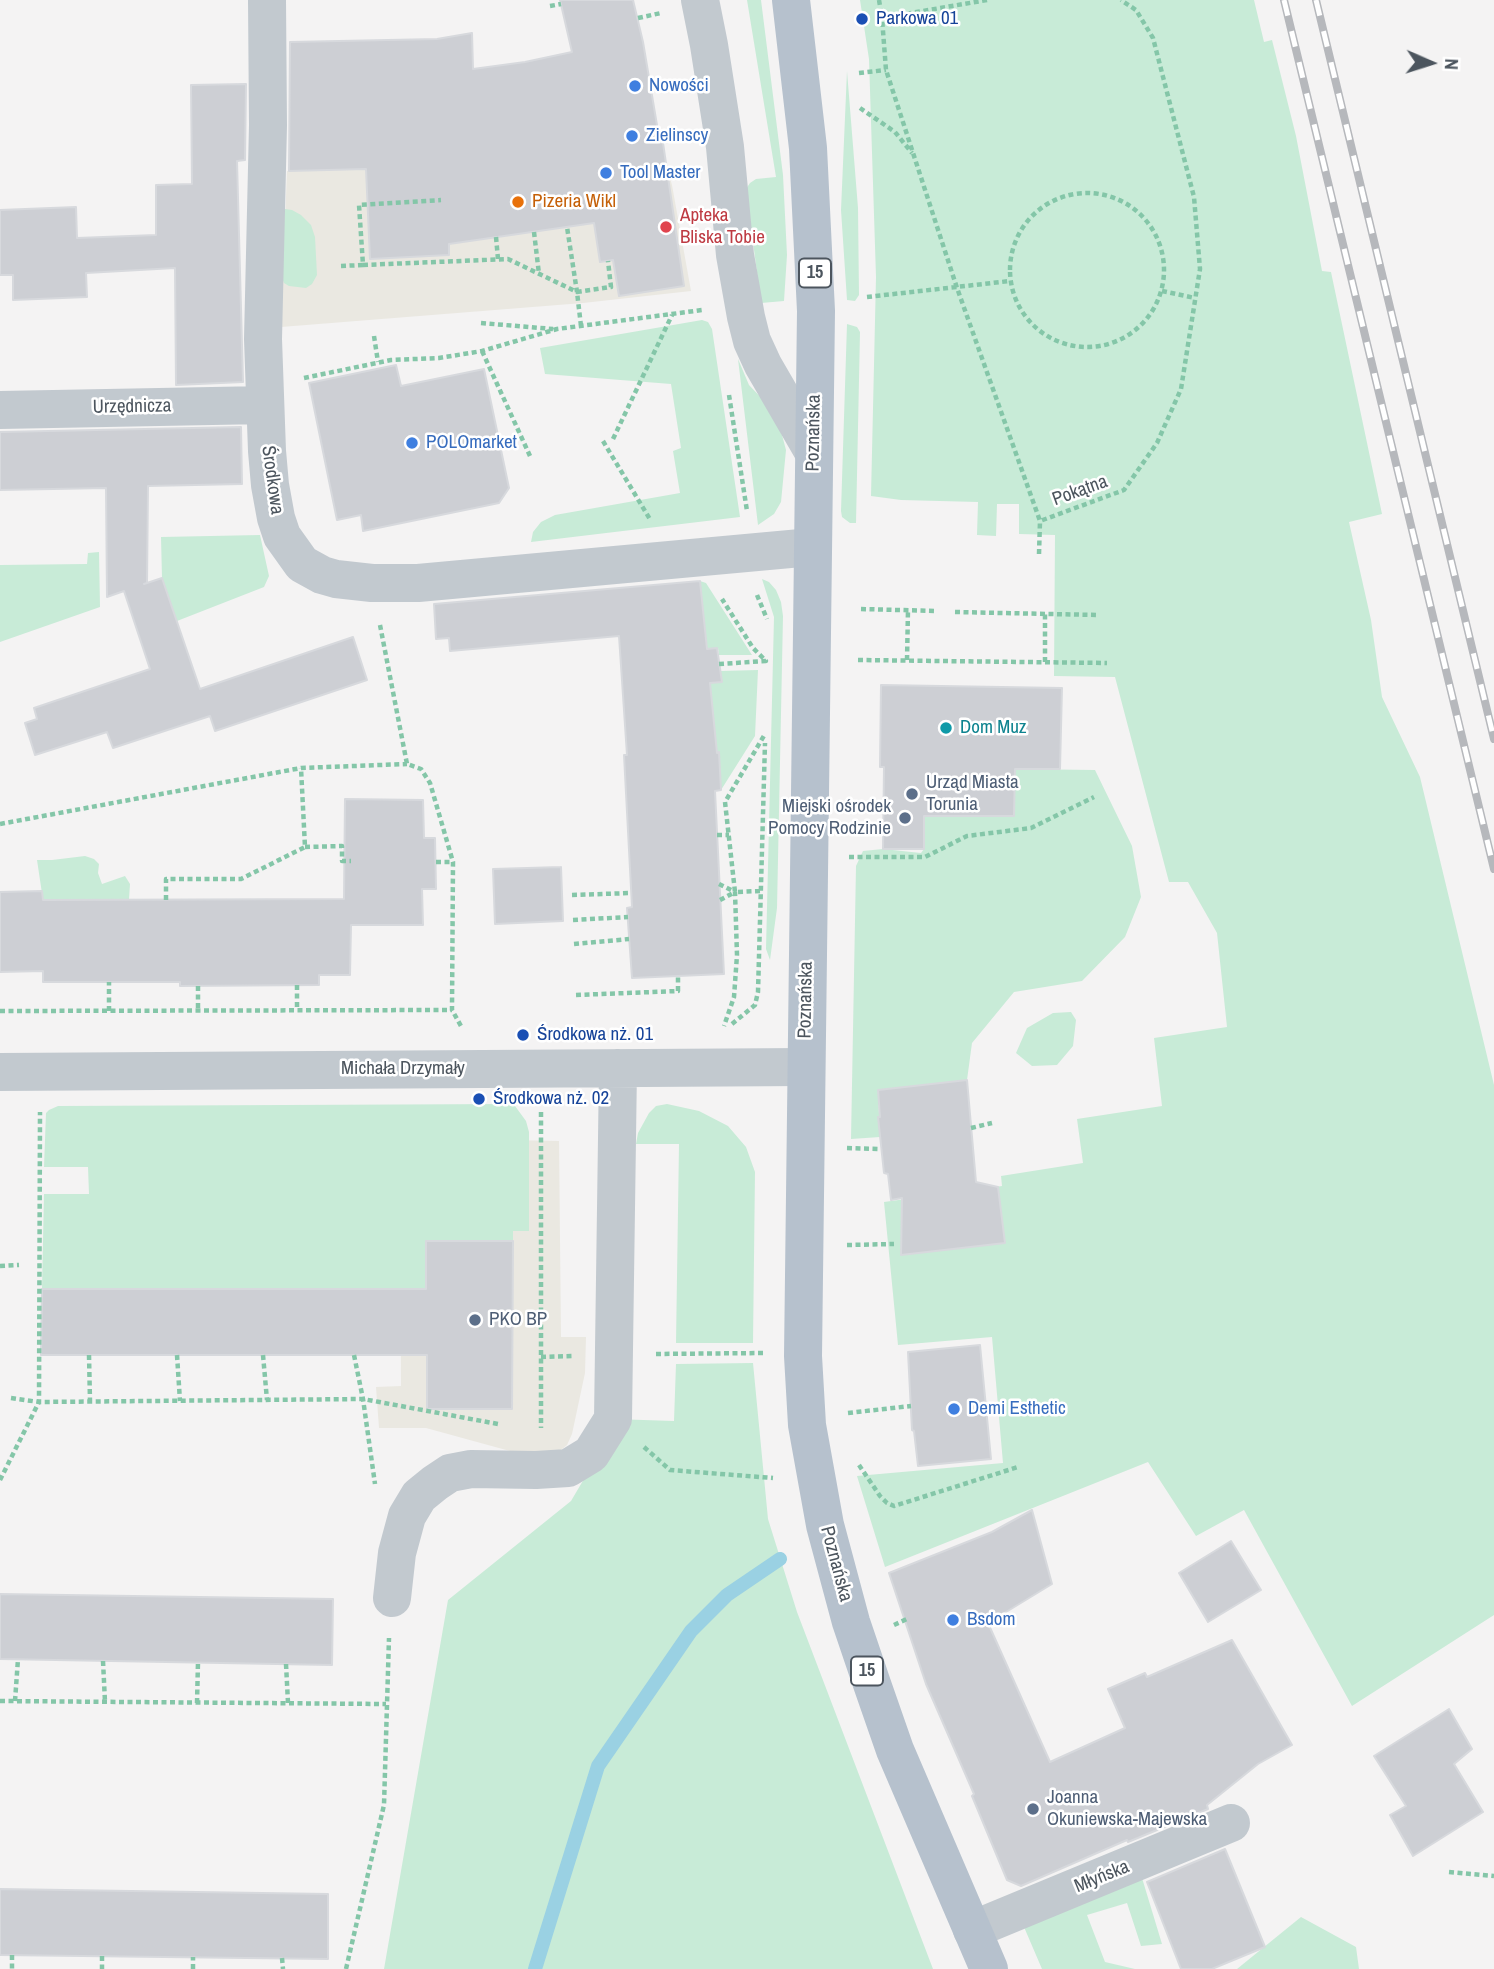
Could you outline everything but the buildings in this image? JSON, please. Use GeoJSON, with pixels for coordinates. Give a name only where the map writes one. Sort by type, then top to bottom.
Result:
{"type":"FeatureCollection","features":[{"type":"Feature","properties":{"kind":"main road","name":"Poznańska"},"geometry":{"type":"LineString","coordinates":[[791,0],[808,148],[816,311],[803,1356],[807,1424],[825,1525],[851,1622],[895,1750],[989,1969]]}},
{"type":"Feature","properties":{"kind":"street","name":"Środkowa"},"geometry":{"type":"LineString","coordinates":[[267,0],[264,395],[270,485],[282,536],[302,564],[337,579],[372,583],[418,583],[812,547]]}},
{"type":"Feature","properties":{"kind":"street"},"geometry":{"type":"LineString","coordinates":[[700,0],[725,147],[736,255],[752,341],[814,453]]}},
{"type":"Feature","properties":{"kind":"street","name":"Urzędnicza"},"geometry":{"type":"LineString","coordinates":[[0,410],[264,395]]}},
{"type":"Feature","properties":{"kind":"street","name":"Michała Drzymały"},"geometry":{"type":"LineString","coordinates":[[0,1072],[806,1067]]}},
{"type":"Feature","properties":{"kind":"street"},"geometry":{"type":"LineString","coordinates":[[392,1598],[397,1553],[407,1516],[419,1496],[435,1483],[450,1473],[471,1469],[568,1468],[591,1454],[613,1419],[618,1068]]}},
{"type":"Feature","properties":{"kind":"street","name":"Młyńska"},"geometry":{"type":"LineString","coordinates":[[972,1930],[1231,1823]]}},
{"type":"Feature","properties":{"kind":"path"},"geometry":{"type":"LineString","coordinates":[[659,0],[663,25]]}},
{"type":"Feature","properties":{"kind":"path","name":"Pokątna"},"geometry":{"type":"LineString","coordinates":[[879,0],[886,70],[957,288],[1040,521],[1125,490],[1157,443],[1181,389],[1200,269],[1194,197],[1153,38],[1136,10],[1121,0]]}},
{"type":"Feature","properties":{"kind":"path"},"geometry":{"type":"LineString","coordinates":[[882,18],[987,0]]}},
{"type":"Feature","properties":{"kind":"path"},"geometry":{"type":"LineString","coordinates":[[550,6],[561,4]]}},
{"type":"Feature","properties":{"kind":"path"},"geometry":{"type":"LineString","coordinates":[[638,18],[662,12]]}},
{"type":"Feature","properties":{"kind":"path"},"geometry":{"type":"LineString","coordinates":[[859,73],[886,70]]}},
{"type":"Feature","properties":{"kind":"path"},"geometry":{"type":"LineString","coordinates":[[860,108],[895,132],[914,155]]}},
{"type":"Feature","properties":{"kind":"path"},"geometry":{"type":"LineString","coordinates":[[1078,192],[1103,194],[1126,202],[1145,218],[1158,239],[1164,265],[1161,291],[1150,315],[1131,334],[1108,345],[1082,348],[1056,341],[1034,327],[1018,306],[1010,281],[1010,256],[1018,233],[1034,213],[1054,199],[1078,192]]}},
{"type":"Feature","properties":{"kind":"path"},"geometry":{"type":"LineString","coordinates":[[363,265],[359,205],[442,200]]}},
{"type":"Feature","properties":{"kind":"path"},"geometry":{"type":"LineString","coordinates":[[567,227],[582,326]]}},
{"type":"Feature","properties":{"kind":"path"},"geometry":{"type":"LineString","coordinates":[[534,232],[539,274]]}},
{"type":"Feature","properties":{"kind":"path"},"geometry":{"type":"LineString","coordinates":[[496,237],[498,259]]}},
{"type":"Feature","properties":{"kind":"path"},"geometry":{"type":"LineString","coordinates":[[341,266],[508,259],[577,292],[611,287],[608,261]]}},
{"type":"Feature","properties":{"kind":"path"},"geometry":{"type":"LineString","coordinates":[[867,297],[1010,281]]}},
{"type":"Feature","properties":{"kind":"path"},"geometry":{"type":"LineString","coordinates":[[1161,291],[1195,298]]}},
{"type":"Feature","properties":{"kind":"path"},"geometry":{"type":"LineString","coordinates":[[264,395],[378,362],[439,358],[482,351],[557,329],[705,309]]}},
{"type":"Feature","properties":{"kind":"path"},"geometry":{"type":"LineString","coordinates":[[613,439],[672,314]]}},
{"type":"Feature","properties":{"kind":"path"},"geometry":{"type":"LineString","coordinates":[[481,323],[557,329]]}},
{"type":"Feature","properties":{"kind":"path"},"geometry":{"type":"LineString","coordinates":[[374,336],[378,362]]}},
{"type":"Feature","properties":{"kind":"path"},"geometry":{"type":"LineString","coordinates":[[482,351],[530,456]]}},
{"type":"Feature","properties":{"kind":"path"},"geometry":{"type":"LineString","coordinates":[[728,389],[749,523],[751,582],[767,617],[767,628]]}},
{"type":"Feature","properties":{"kind":"path"},"geometry":{"type":"LineString","coordinates":[[603,441],[653,524]]}},
{"type":"Feature","properties":{"kind":"path"},"geometry":{"type":"LineString","coordinates":[[1039,554],[1040,521]]}},
{"type":"Feature","properties":{"kind":"path"},"geometry":{"type":"LineString","coordinates":[[372,583],[407,764]]}},
{"type":"Feature","properties":{"kind":"path"},"geometry":{"type":"LineString","coordinates":[[718,593],[753,648],[766,661]]}},
{"type":"Feature","properties":{"kind":"path"},"geometry":{"type":"LineString","coordinates":[[860,609],[937,611]]}},
{"type":"Feature","properties":{"kind":"path"},"geometry":{"type":"LineString","coordinates":[[907,660],[908,610]]}},
{"type":"Feature","properties":{"kind":"path"},"geometry":{"type":"LineString","coordinates":[[955,612],[1097,615]]}},
{"type":"Feature","properties":{"kind":"path"},"geometry":{"type":"LineString","coordinates":[[1045,614],[1045,662]]}},
{"type":"Feature","properties":{"kind":"path"},"geometry":{"type":"LineString","coordinates":[[766,650],[766,673]]}},
{"type":"Feature","properties":{"kind":"path"},"geometry":{"type":"LineString","coordinates":[[858,660],[1107,663]]}},
{"type":"Feature","properties":{"kind":"path"},"geometry":{"type":"LineString","coordinates":[[719,664],[766,661]]}},
{"type":"Feature","properties":{"kind":"path"},"geometry":{"type":"LineString","coordinates":[[714,1031],[733,1024],[755,1004],[765,722]]}},
{"type":"Feature","properties":{"kind":"path"},"geometry":{"type":"LineString","coordinates":[[723,1028],[734,997],[737,955],[735,892],[725,802],[765,734]]}},
{"type":"Feature","properties":{"kind":"path"},"geometry":{"type":"LineString","coordinates":[[0,824],[301,768],[407,764],[421,769],[430,783],[453,862],[452,1010],[467,1036]]}},
{"type":"Feature","properties":{"kind":"path"},"geometry":{"type":"LineString","coordinates":[[301,768],[305,847]]}},
{"type":"Feature","properties":{"kind":"path"},"geometry":{"type":"LineString","coordinates":[[848,857],[925,857],[967,836],[1031,828],[1094,797]]}},
{"type":"Feature","properties":{"kind":"path"},"geometry":{"type":"LineString","coordinates":[[717,835],[729,835]]}},
{"type":"Feature","properties":{"kind":"path"},"geometry":{"type":"LineString","coordinates":[[166,900],[166,879],[241,879],[305,847],[342,846],[342,861],[351,861]]}},
{"type":"Feature","properties":{"kind":"path"},"geometry":{"type":"LineString","coordinates":[[436,862],[453,862]]}},
{"type":"Feature","properties":{"kind":"path"},"geometry":{"type":"LineString","coordinates":[[719,884],[735,892]]}},
{"type":"Feature","properties":{"kind":"path"},"geometry":{"type":"LineString","coordinates":[[720,900],[735,892],[760,891]]}},
{"type":"Feature","properties":{"kind":"path"},"geometry":{"type":"LineString","coordinates":[[572,895],[631,893]]}},
{"type":"Feature","properties":{"kind":"path"},"geometry":{"type":"LineString","coordinates":[[573,919],[628,917]]}},
{"type":"Feature","properties":{"kind":"path"},"geometry":{"type":"LineString","coordinates":[[574,944],[629,939]]}},
{"type":"Feature","properties":{"kind":"path"},"geometry":{"type":"LineString","coordinates":[[576,995],[678,991],[678,976]]}},
{"type":"Feature","properties":{"kind":"path"},"geometry":{"type":"LineString","coordinates":[[109,982],[109,1011]]}},
{"type":"Feature","properties":{"kind":"path"},"geometry":{"type":"LineString","coordinates":[[297,985],[297,1010]]}},
{"type":"Feature","properties":{"kind":"path"},"geometry":{"type":"LineString","coordinates":[[198,986],[198,1011]]}},
{"type":"Feature","properties":{"kind":"path"},"geometry":{"type":"LineString","coordinates":[[0,1011],[452,1010]]}},
{"type":"Feature","properties":{"kind":"path"},"geometry":{"type":"LineString","coordinates":[[0,1480],[39,1402],[40,1100]]}},
{"type":"Feature","properties":{"kind":"path"},"geometry":{"type":"LineString","coordinates":[[528,1429],[541,1432],[541,1116]]}},
{"type":"Feature","properties":{"kind":"path"},"geometry":{"type":"LineString","coordinates":[[971,1128],[992,1123]]}},
{"type":"Feature","properties":{"kind":"path"},"geometry":{"type":"LineString","coordinates":[[840,1148],[881,1149]]}},
{"type":"Feature","properties":{"kind":"path"},"geometry":{"type":"LineString","coordinates":[[839,1245],[894,1244]]}},
{"type":"Feature","properties":{"kind":"path"},"geometry":{"type":"LineString","coordinates":[[0,1266],[19,1265]]}},
{"type":"Feature","properties":{"kind":"path"},"geometry":{"type":"LineString","coordinates":[[676,1353],[768,1353]]}},
{"type":"Feature","properties":{"kind":"path"},"geometry":{"type":"LineString","coordinates":[[89,1355],[90,1401]]}},
{"type":"Feature","properties":{"kind":"path"},"geometry":{"type":"LineString","coordinates":[[177,1355],[180,1401]]}},
{"type":"Feature","properties":{"kind":"path"},"geometry":{"type":"LineString","coordinates":[[263,1355],[267,1400]]}},
{"type":"Feature","properties":{"kind":"path"},"geometry":{"type":"LineString","coordinates":[[354,1355],[377,1492]]}},
{"type":"Feature","properties":{"kind":"path"},"geometry":{"type":"LineString","coordinates":[[541,1357],[560,1356]]}},
{"type":"Feature","properties":{"kind":"path"},"geometry":{"type":"LineString","coordinates":[[11,1398],[39,1402],[363,1399],[503,1425]]}},
{"type":"Feature","properties":{"kind":"path"},"geometry":{"type":"LineString","coordinates":[[841,1413],[911,1406]]}},
{"type":"Feature","properties":{"kind":"path"},"geometry":{"type":"LineString","coordinates":[[852,1454],[880,1496],[894,1506],[1018,1467]]}},
{"type":"Feature","properties":{"kind":"path"},"geometry":{"type":"LineString","coordinates":[[670,1470],[777,1479]]}},
{"type":"Feature","properties":{"kind":"path"},"geometry":{"type":"LineString","coordinates":[[346,1969],[384,1805],[392,1598]]}},
{"type":"Feature","properties":{"kind":"path"},"geometry":{"type":"LineString","coordinates":[[15,1701],[18,1659]]}},
{"type":"Feature","properties":{"kind":"path"},"geometry":{"type":"LineString","coordinates":[[103,1661],[105,1702]]}},
{"type":"Feature","properties":{"kind":"path"},"geometry":{"type":"LineString","coordinates":[[197,1703],[198,1662]]}},
{"type":"Feature","properties":{"kind":"path"},"geometry":{"type":"LineString","coordinates":[[286,1664],[288,1703]]}},
{"type":"Feature","properties":{"kind":"path"},"geometry":{"type":"LineString","coordinates":[[0,1701],[386,1704]]}},
{"type":"Feature","properties":{"kind":"path"},"geometry":{"type":"LineString","coordinates":[[1449,1872],[1494,1876]]}},
{"type":"Feature","properties":{"kind":"path"},"geometry":{"type":"LineString","coordinates":[[12,1955],[12,1969]]}},
{"type":"Feature","properties":{"kind":"path"},"geometry":{"type":"LineString","coordinates":[[102,1956],[102,1969]]}},
{"type":"Feature","properties":{"kind":"path"},"geometry":{"type":"LineString","coordinates":[[193,1957],[193,1969]]}},
{"type":"Feature","properties":{"kind":"path"},"geometry":{"type":"LineString","coordinates":[[282,1958],[283,1969]]}},
{"type":"Feature","properties":{"kind":"shaded area"},"geometry":{"type":"Polygon","coordinates":[[[660,143],[672,185],[691,291],[583,303],[281,327],[287,171],[509,164],[660,143]]]}},
{"type":"Feature","properties":{"kind":"shaded area"},"geometry":{"type":"Polygon","coordinates":[[[400,1138],[559,1141],[561,1337],[586,1337],[585,1373],[572,1434],[567,1445],[554,1456],[539,1459],[426,1428],[379,1428],[376,1387],[401,1386],[400,1138]]]}},
{"type":"Feature","properties":{"kind":"green space"},"geometry":{"type":"Polygon","coordinates":[[[747,0],[761,0],[783,175],[787,255],[784,301],[761,303],[746,189],[756,179],[776,177],[747,0]]]}},
{"type":"Feature","properties":{"kind":"green space"},"geometry":{"type":"Polygon","coordinates":[[[860,0],[1254,0],[1264,42],[1272,40],[1296,136],[1322,271],[1331,272],[1382,514],[1349,522],[1371,620],[1382,697],[1420,777],[1494,1085],[1494,1615],[1352,1706],[1244,1510],[1196,1536],[1148,1462],[885,1567],[857,1476],[1003,1463],[992,1337],[898,1345],[884,1202],[1002,1186],[1001,1176],[1083,1163],[1077,1119],[1162,1106],[1154,1038],[1227,1027],[1217,933],[1188,882],[1169,882],[1115,677],[1054,676],[1055,535],[1019,534],[1019,504],[997,504],[996,536],[977,535],[978,502],[901,500],[871,496],[876,277],[869,59],[860,0]]]}},
{"type":"Feature","properties":{"kind":"green space"},"geometry":{"type":"Polygon","coordinates":[[[847,71],[858,208],[859,295],[855,301],[847,300],[841,210],[847,71]]]}},
{"type":"Feature","properties":{"kind":"green space"},"geometry":{"type":"Polygon","coordinates":[[[285,209],[301,215],[311,225],[315,237],[317,275],[306,288],[289,286],[284,283],[281,275],[285,209]]]}},
{"type":"Feature","properties":{"kind":"green space"},"geometry":{"type":"Polygon","coordinates":[[[702,320],[708,322],[712,329],[740,517],[531,542],[533,532],[541,522],[555,515],[680,493],[673,451],[681,448],[671,384],[545,374],[540,348],[702,320]]]}},
{"type":"Feature","properties":{"kind":"green space"},"geometry":{"type":"Polygon","coordinates":[[[847,324],[857,327],[860,332],[856,523],[850,523],[842,517],[841,511],[847,324]]]}},
{"type":"Feature","properties":{"kind":"green space"},"geometry":{"type":"Polygon","coordinates":[[[738,359],[749,385],[769,406],[786,450],[781,502],[774,514],[758,525],[738,359]]]}},
{"type":"Feature","properties":{"kind":"green space"},"geometry":{"type":"Polygon","coordinates":[[[260,535],[269,576],[264,587],[177,621],[162,578],[161,537],[260,535]]]}},
{"type":"Feature","properties":{"kind":"green space"},"geometry":{"type":"Polygon","coordinates":[[[99,552],[100,607],[0,642],[0,565],[87,564],[88,553],[99,552]]]}},
{"type":"Feature","properties":{"kind":"green space"},"geometry":{"type":"Polygon","coordinates":[[[762,579],[776,590],[783,616],[777,908],[770,960],[766,949],[774,617],[762,579]]]}},
{"type":"Feature","properties":{"kind":"green space"},"geometry":{"type":"Polygon","coordinates":[[[700,581],[706,583],[752,655],[719,655],[718,648],[707,649],[700,581]]]}},
{"type":"Feature","properties":{"kind":"green space"},"geometry":{"type":"Polygon","coordinates":[[[758,670],[755,736],[721,790],[719,753],[713,753],[710,683],[721,682],[720,671],[758,670]]]}},
{"type":"Feature","properties":{"kind":"green space"},"geometry":{"type":"Polygon","coordinates":[[[924,768],[981,816],[1014,816],[1015,769],[1095,770],[1132,846],[1141,897],[1125,937],[1082,981],[1014,992],[972,1043],[967,1080],[878,1091],[880,1137],[851,1139],[856,866],[863,851],[883,849],[921,853],[924,849],[924,768]]]}},
{"type":"Feature","properties":{"kind":"green space"},"geometry":{"type":"Polygon","coordinates":[[[85,856],[99,864],[98,873],[102,884],[125,876],[130,884],[129,899],[43,900],[37,860],[85,856]]]}},
{"type":"Feature","properties":{"kind":"green space"},"geometry":{"type":"Polygon","coordinates":[[[1071,1012],[1076,1020],[1073,1046],[1057,1065],[1032,1066],[1016,1053],[1027,1028],[1053,1013],[1071,1012]]]}},
{"type":"Feature","properties":{"kind":"green space"},"geometry":{"type":"Polygon","coordinates":[[[667,1104],[699,1111],[728,1126],[746,1147],[755,1172],[753,1343],[676,1343],[679,1144],[636,1144],[638,1133],[649,1113],[656,1106],[667,1104]]]}},
{"type":"Feature","properties":{"kind":"green space"},"geometry":{"type":"Polygon","coordinates":[[[58,1106],[515,1106],[526,1121],[529,1132],[529,1231],[513,1231],[513,1241],[426,1241],[426,1294],[401,1289],[42,1289],[44,1194],[89,1194],[88,1167],[44,1167],[46,1113],[58,1106]]]}},
{"type":"Feature","properties":{"kind":"green space"},"geometry":{"type":"Polygon","coordinates":[[[753,1363],[768,1519],[797,1612],[933,1969],[384,1969],[448,1600],[571,1501],[617,1423],[613,1419],[674,1421],[676,1364],[753,1363]]]}},
{"type":"Feature","properties":{"kind":"green space"},"geometry":{"type":"Polygon","coordinates":[[[1142,1878],[1162,1944],[1141,1946],[1127,1903],[1087,1915],[1105,1962],[1135,1969],[1042,1969],[1021,1920],[1142,1878]]]}},
{"type":"Feature","properties":{"kind":"green space"},"geometry":{"type":"Polygon","coordinates":[[[1301,1917],[1356,1947],[1359,1969],[1237,1969],[1301,1917]]]}},
{"type":"Feature","properties":{"kind":"waterway"},"geometry":{"type":"LineString","coordinates":[[535,1969],[598,1766],[691,1631],[727,1595],[780,1559]]}},
{"type":"Feature","properties":{"kind":"railway"},"geometry":{"type":"LineString","coordinates":[[1284,0],[1494,869]]}},
{"type":"Feature","properties":{"kind":"railway"},"geometry":{"type":"LineString","coordinates":[[1316,0],[1494,739]]}},
{"type":"Feature","properties":{"kind":"place","name":"Parkowa 01"},"geometry":{"type":"Point","coordinates":[862,19]}},
{"type":"Feature","properties":{"kind":"place","name":"Nowości"},"geometry":{"type":"Point","coordinates":[635,86]}},
{"type":"Feature","properties":{"kind":"place","name":"Zielinscy"},"geometry":{"type":"Point","coordinates":[632,136]}},
{"type":"Feature","properties":{"kind":"place","name":"Tool Master"},"geometry":{"type":"Point","coordinates":[606,173]}},
{"type":"Feature","properties":{"kind":"place","name":"Pizeria Wikl"},"geometry":{"type":"Point","coordinates":[518,202]}},
{"type":"Feature","properties":{"kind":"place","name":"Apteka Bliska Tobie"},"geometry":{"type":"Point","coordinates":[666,227]}},
{"type":"Feature","properties":{"kind":"place","name":"POLOmarket"},"geometry":{"type":"Point","coordinates":[412,443]}},
{"type":"Feature","properties":{"kind":"place","name":"Dom Muz"},"geometry":{"type":"Point","coordinates":[946,728]}},
{"type":"Feature","properties":{"kind":"place","name":"Urząd Miasta Torunia"},"geometry":{"type":"Point","coordinates":[912,794]}},
{"type":"Feature","properties":{"kind":"place","name":"Miejski ośrodek Pomocy Rodzinie"},"geometry":{"type":"Point","coordinates":[905,818]}},
{"type":"Feature","properties":{"kind":"place","name":"Środkowa nż. 01"},"geometry":{"type":"Point","coordinates":[523,1035]}},
{"type":"Feature","properties":{"kind":"place","name":"Środkowa nż. 02"},"geometry":{"type":"Point","coordinates":[479,1099]}},
{"type":"Feature","properties":{"kind":"place","name":"PKO BP"},"geometry":{"type":"Point","coordinates":[475,1320]}},
{"type":"Feature","properties":{"kind":"place","name":"Demi Esthetic"},"geometry":{"type":"Point","coordinates":[954,1409]}},
{"type":"Feature","properties":{"kind":"place","name":"Bsdom"},"geometry":{"type":"Point","coordinates":[953,1620]}},
{"type":"Feature","properties":{"kind":"place","name":"Joanna Okuniewska-Majewska"},"geometry":{"type":"Point","coordinates":[1033,1809]}}]}
